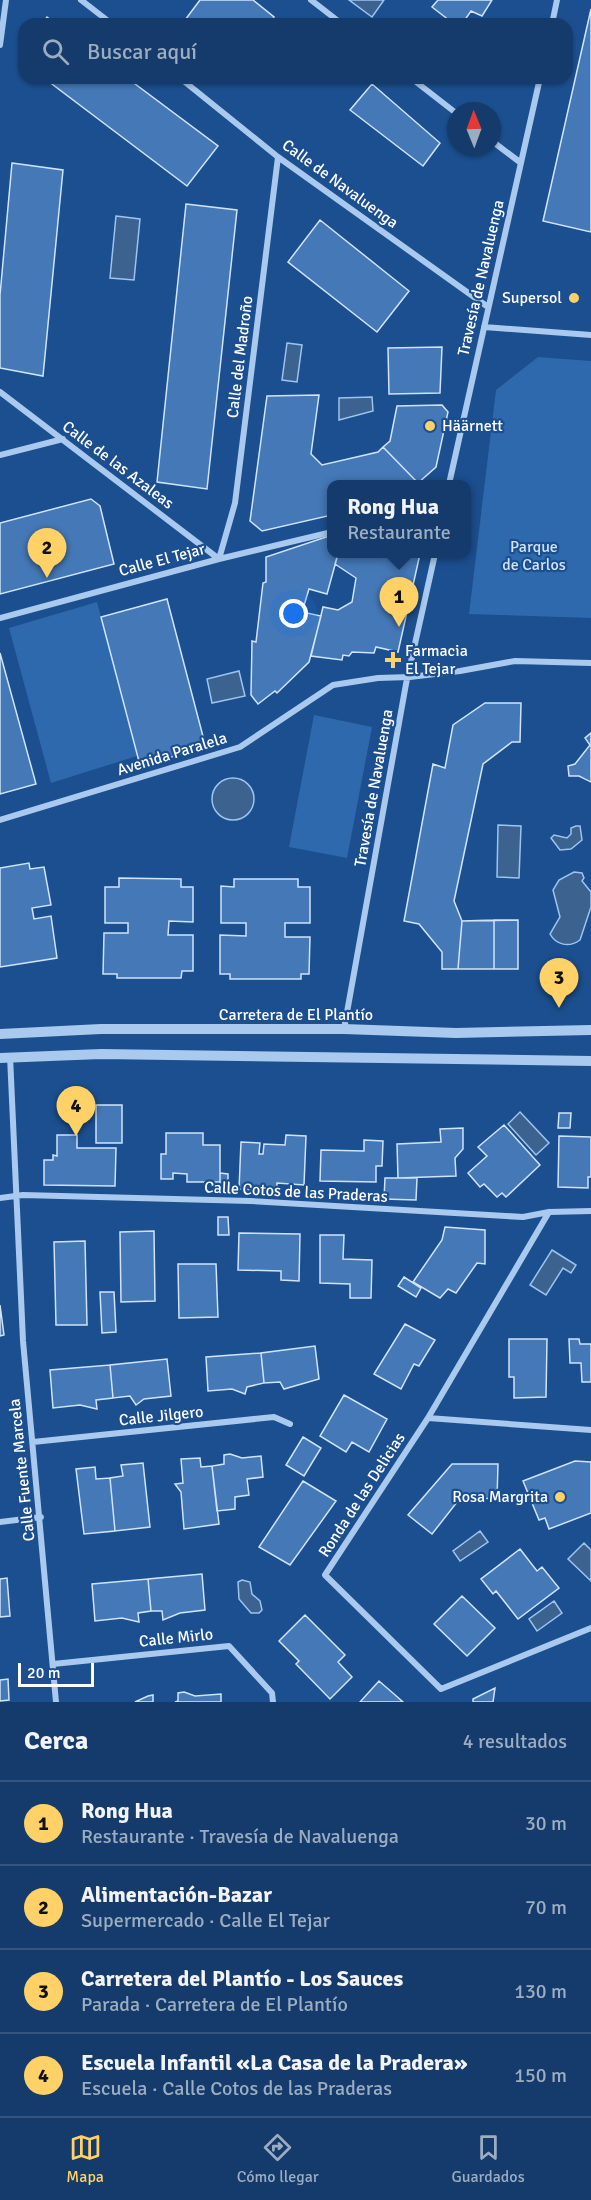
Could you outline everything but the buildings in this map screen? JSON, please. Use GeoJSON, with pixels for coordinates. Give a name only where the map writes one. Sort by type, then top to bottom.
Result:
{"type":"FeatureCollection","features":[{"type":"Feature","properties":{"kind":"street"},"geometry":{"type":"LineString","coordinates":[[0,45],[6,0]]}},
{"type":"Feature","properties":{"kind":"street"},"geometry":{"type":"LineString","coordinates":[[81,0],[104,18]]}},
{"type":"Feature","properties":{"kind":"street"},"geometry":{"type":"LineString","coordinates":[[311,0],[334,18]]}},
{"type":"Feature","properties":{"kind":"street"},"geometry":{"type":"LineString","coordinates":[[553,18],[557,0]]}},
{"type":"Feature","properties":{"kind":"street","name":"Calle de Navaluenga"},"geometry":{"type":"LineString","coordinates":[[188,84],[279,157],[488,307]]}},
{"type":"Feature","properties":{"kind":"street"},"geometry":{"type":"LineString","coordinates":[[419,84],[447,106]]}},
{"type":"Feature","properties":{"kind":"street","name":"Travesía de Navaluenga"},"geometry":{"type":"LineString","coordinates":[[450,480],[539,84]]}},
{"type":"Feature","properties":{"kind":"street"},"geometry":{"type":"LineString","coordinates":[[501,148],[521,163]]}},
{"type":"Feature","properties":{"kind":"street","name":"Calle del Madroño"},"geometry":{"type":"LineString","coordinates":[[219,559],[235,503],[279,157]]}},
{"type":"Feature","properties":{"kind":"street"},"geometry":{"type":"LineString","coordinates":[[484,327],[591,335]]}},
{"type":"Feature","properties":{"kind":"street","name":"Calle de las Azaleas"},"geometry":{"type":"LineString","coordinates":[[0,392],[219,559]]}},
{"type":"Feature","properties":{"kind":"street"},"geometry":{"type":"LineString","coordinates":[[0,455],[63,440]]}},
{"type":"Feature","properties":{"kind":"street","name":"Calle El Tejar"},"geometry":{"type":"LineString","coordinates":[[0,618],[219,559],[327,533]]}},
{"type":"Feature","properties":{"kind":"street","name":"Travesía de Navaluenga"},"geometry":{"type":"LineString","coordinates":[[344,1029],[434,558]]}},
{"type":"Feature","properties":{"kind":"street","name":"Avenida Paralela"},"geometry":{"type":"LineString","coordinates":[[0,820],[240,747],[333,685],[378,678],[410,677],[515,661],[591,663]]}},
{"type":"Feature","properties":{"kind":"street","name":"Carretera de El Plantío"},"geometry":{"type":"LineString","coordinates":[[0,1034],[101,1029],[344,1029],[456,1033],[591,1030]]}},
{"type":"Feature","properties":{"kind":"street"},"geometry":{"type":"LineString","coordinates":[[5,1057],[101,1054],[591,1061]]}},
{"type":"Feature","properties":{"kind":"street","name":"Calle Fuente Marcela"},"geometry":{"type":"LineString","coordinates":[[5,1057],[16,1196],[23,1341],[41,1517],[56,1702]]}},
{"type":"Feature","properties":{"kind":"street","name":"Calle Cotos de las Praderas"},"geometry":{"type":"LineString","coordinates":[[0,1198],[16,1196],[250,1201],[523,1217],[549,1212],[591,1211]]}},
{"type":"Feature","properties":{"kind":"street","name":"Ronda de las Delicias"},"geometry":{"type":"LineString","coordinates":[[549,1212],[428,1418],[325,1575],[441,1689],[591,1628]]}},
{"type":"Feature","properties":{"kind":"street","name":"Calle Jilgero"},"geometry":{"type":"LineString","coordinates":[[33,1442],[274,1417],[290,1424]]}},
{"type":"Feature","properties":{"kind":"street"},"geometry":{"type":"LineString","coordinates":[[428,1418],[591,1430]]}},
{"type":"Feature","properties":{"kind":"street"},"geometry":{"type":"LineString","coordinates":[[0,1522],[41,1517]]}},
{"type":"Feature","properties":{"kind":"street","name":"Calle Mirlo"},"geometry":{"type":"LineString","coordinates":[[53,1664],[229,1646],[272,1693],[273,1702]]}},
{"type":"Feature","properties":{"kind":"green space","name":"Parque de Carlos"},"geometry":{"type":"Polygon","coordinates":[[[538,357],[591,361],[591,618],[469,614],[496,390],[538,357]]]}},
{"type":"Feature","properties":{"kind":"green space"},"geometry":{"type":"Polygon","coordinates":[[[97,602],[137,756],[51,783],[9,628],[97,602]]]}},
{"type":"Feature","properties":{"kind":"green space"},"geometry":{"type":"Polygon","coordinates":[[[314,715],[372,727],[347,858],[289,847],[314,715]]]}},
{"type":"Feature","properties":{"kind":"shaded area"},"geometry":{"type":"Polygon","coordinates":[[[349,0],[384,0],[372,17],[349,0]]]}},
{"type":"Feature","properties":{"kind":"shaded area"},"geometry":{"type":"Polygon","coordinates":[[[116,216],[140,219],[134,280],[110,278],[116,216]]]}},
{"type":"Feature","properties":{"kind":"shaded area"},"geometry":{"type":"Polygon","coordinates":[[[287,343],[302,345],[297,382],[282,380],[287,343]]]}},
{"type":"Feature","properties":{"kind":"shaded area"},"geometry":{"type":"Polygon","coordinates":[[[372,397],[373,411],[339,420],[339,398],[372,397]]]}},
{"type":"Feature","properties":{"kind":"shaded area"},"geometry":{"type":"Polygon","coordinates":[[[239,671],[245,696],[212,703],[207,679],[239,671]]]}},
{"type":"Feature","properties":{"kind":"shaded area"},"geometry":{"type":"Polygon","coordinates":[[[233,778],[241,779],[248,784],[253,791],[253,807],[248,814],[241,819],[233,820],[225,819],[218,814],[213,807],[212,799],[213,791],[218,784],[225,779],[233,778]]]}},
{"type":"Feature","properties":{"kind":"shaded area"},"geometry":{"type":"Polygon","coordinates":[[[498,825],[521,826],[519,878],[497,877],[498,825]]]}},
{"type":"Feature","properties":{"kind":"shaded area"},"geometry":{"type":"Polygon","coordinates":[[[580,826],[582,840],[571,849],[560,850],[551,838],[554,835],[567,838],[571,834],[571,828],[580,826]]]}},
{"type":"Feature","properties":{"kind":"shaded area"},"geometry":{"type":"Polygon","coordinates":[[[574,872],[582,873],[584,878],[582,881],[591,892],[591,907],[580,940],[567,945],[559,943],[550,934],[560,917],[553,890],[559,880],[574,872]]]}},
{"type":"Feature","properties":{"kind":"shaded area"},"geometry":{"type":"Polygon","coordinates":[[[520,1112],[549,1143],[536,1155],[508,1124],[520,1112]]]}},
{"type":"Feature","properties":{"kind":"shaded area"},"geometry":{"type":"Polygon","coordinates":[[[552,1250],[576,1265],[571,1273],[563,1268],[546,1295],[530,1285],[552,1250]]]}},
{"type":"Feature","properties":{"kind":"shaded area"},"geometry":{"type":"Polygon","coordinates":[[[480,1531],[488,1542],[460,1561],[453,1551],[480,1531]]]}},
{"type":"Feature","properties":{"kind":"shaded area"},"geometry":{"type":"Polygon","coordinates":[[[584,1543],[591,1550],[591,1581],[568,1559],[584,1543]]]}},
{"type":"Feature","properties":{"kind":"shaded area"},"geometry":{"type":"Polygon","coordinates":[[[242,1580],[250,1582],[252,1594],[260,1601],[262,1610],[259,1613],[251,1613],[239,1599],[238,1582],[242,1580]]]}},
{"type":"Feature","properties":{"kind":"shaded area"},"geometry":{"type":"Polygon","coordinates":[[[554,1601],[562,1613],[537,1631],[529,1619],[554,1601]]]}},
{"type":"Feature","properties":{"kind":"place","name":"Supersol"},"geometry":{"type":"Point","coordinates":[574,298]}},
{"type":"Feature","properties":{"kind":"place","name":"Häärnett"},"geometry":{"type":"Point","coordinates":[430,426]}},
{"type":"Feature","properties":{"kind":"place","name":"Alimentación-Bazar"},"geometry":{"type":"Point","coordinates":[47,578]}},
{"type":"Feature","properties":{"kind":"place","name":"Rong Hua"},"geometry":{"type":"Point","coordinates":[399,627]}},
{"type":"Feature","properties":{"kind":"place","name":"Farmacia El Tejar"},"geometry":{"type":"Point","coordinates":[393,660]}},
{"type":"Feature","properties":{"kind":"place","name":"Carretera del Plantío - Los Sauces"},"geometry":{"type":"Point","coordinates":[559,1008]}},
{"type":"Feature","properties":{"kind":"place","name":"Escuela Infantil «La Casa de la Pradera»"},"geometry":{"type":"Point","coordinates":[76,1136]}},
{"type":"Feature","properties":{"kind":"place","name":"Rosa Margrita"},"geometry":{"type":"Point","coordinates":[560,1497]}}]}
